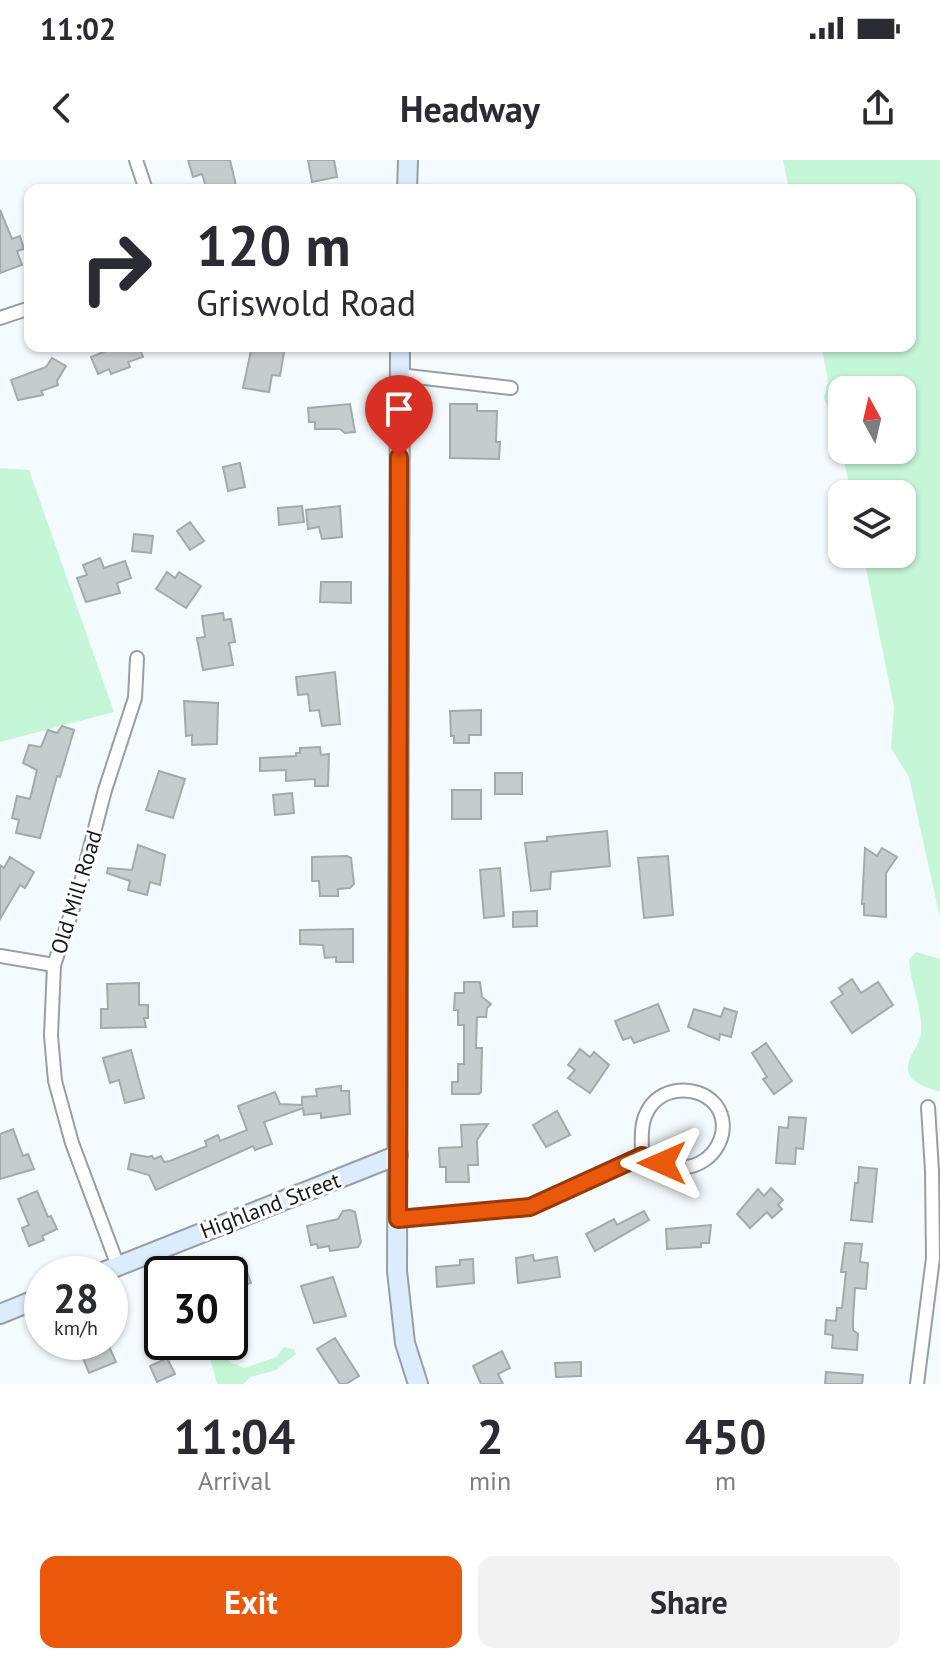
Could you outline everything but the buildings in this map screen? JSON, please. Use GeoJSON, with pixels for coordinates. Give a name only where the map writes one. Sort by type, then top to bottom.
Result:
{"type":"FeatureCollection","features":[{"type":"Feature","properties":{"kind":"street"},"geometry":{"type":"LineString","coordinates":[[136,160],[144,184]]}},
{"type":"Feature","properties":{"kind":"street"},"geometry":{"type":"LineString","coordinates":[[407,184],[408,160]]}},
{"type":"Feature","properties":{"kind":"street"},"geometry":{"type":"LineString","coordinates":[[0,318],[24,310]]}},
{"type":"Feature","properties":{"kind":"street"},"geometry":{"type":"LineString","coordinates":[[400,352],[397,1271],[405,1343],[418,1384]]}},
{"type":"Feature","properties":{"kind":"street"},"geometry":{"type":"LineString","coordinates":[[399,375],[511,388]]}},
{"type":"Feature","properties":{"kind":"street","name":"Old Mill Road"},"geometry":{"type":"LineString","coordinates":[[114,1256],[72,1143],[55,1081],[51,1036],[54,965],[135,698],[137,658]]}},
{"type":"Feature","properties":{"kind":"street"},"geometry":{"type":"LineString","coordinates":[[0,956],[54,965]]}},
{"type":"Feature","properties":{"kind":"street"},"geometry":{"type":"LineString","coordinates":[[398,1219],[530,1207],[642,1156],[683,1167],[699,1165],[713,1155],[721,1142],[723,1123],[717,1106],[704,1094],[688,1090],[669,1092],[657,1098],[646,1113],[642,1156]]}},
{"type":"Feature","properties":{"kind":"street"},"geometry":{"type":"LineString","coordinates":[[917,1384],[933,1258],[928,1107]]}},
{"type":"Feature","properties":{"kind":"street","name":"Highland Street"},"geometry":{"type":"LineString","coordinates":[[128,1262],[398,1155]]}},
{"type":"Feature","properties":{"kind":"street"},"geometry":{"type":"LineString","coordinates":[[0,1314],[24,1304]]}},
{"type":"Feature","properties":{"kind":"green space"},"geometry":{"type":"Polygon","coordinates":[[[783,160],[940,160],[940,918],[909,777],[891,748],[894,707],[866,568],[916,568],[916,480],[848,480],[845,464],[916,464],[916,376],[828,376],[828,379],[822,352],[916,352],[916,184],[788,184],[783,160]]]}},
{"type":"Feature","properties":{"kind":"green space"},"geometry":{"type":"Polygon","coordinates":[[[828,379],[828,408],[824,398],[828,379]]]}},
{"type":"Feature","properties":{"kind":"green space"},"geometry":{"type":"Polygon","coordinates":[[[0,468],[29,470],[114,712],[0,742],[0,468]]]}},
{"type":"Feature","properties":{"kind":"green space"},"geometry":{"type":"Polygon","coordinates":[[[916,952],[940,959],[940,1092],[915,1081],[908,1069],[921,1033],[909,959],[916,952]]]}},
{"type":"Feature","properties":{"kind":"green space"},"geometry":{"type":"Polygon","coordinates":[[[284,1347],[294,1349],[296,1354],[276,1370],[251,1377],[243,1384],[217,1384],[211,1360],[228,1360],[245,1368],[276,1357],[284,1347]]]}},
{"type":"Feature","properties":{"kind":"route"},"geometry":{"type":"LineString","coordinates":[[399,457],[398,1219],[530,1207],[642,1156],[662,1163]]}}]}
